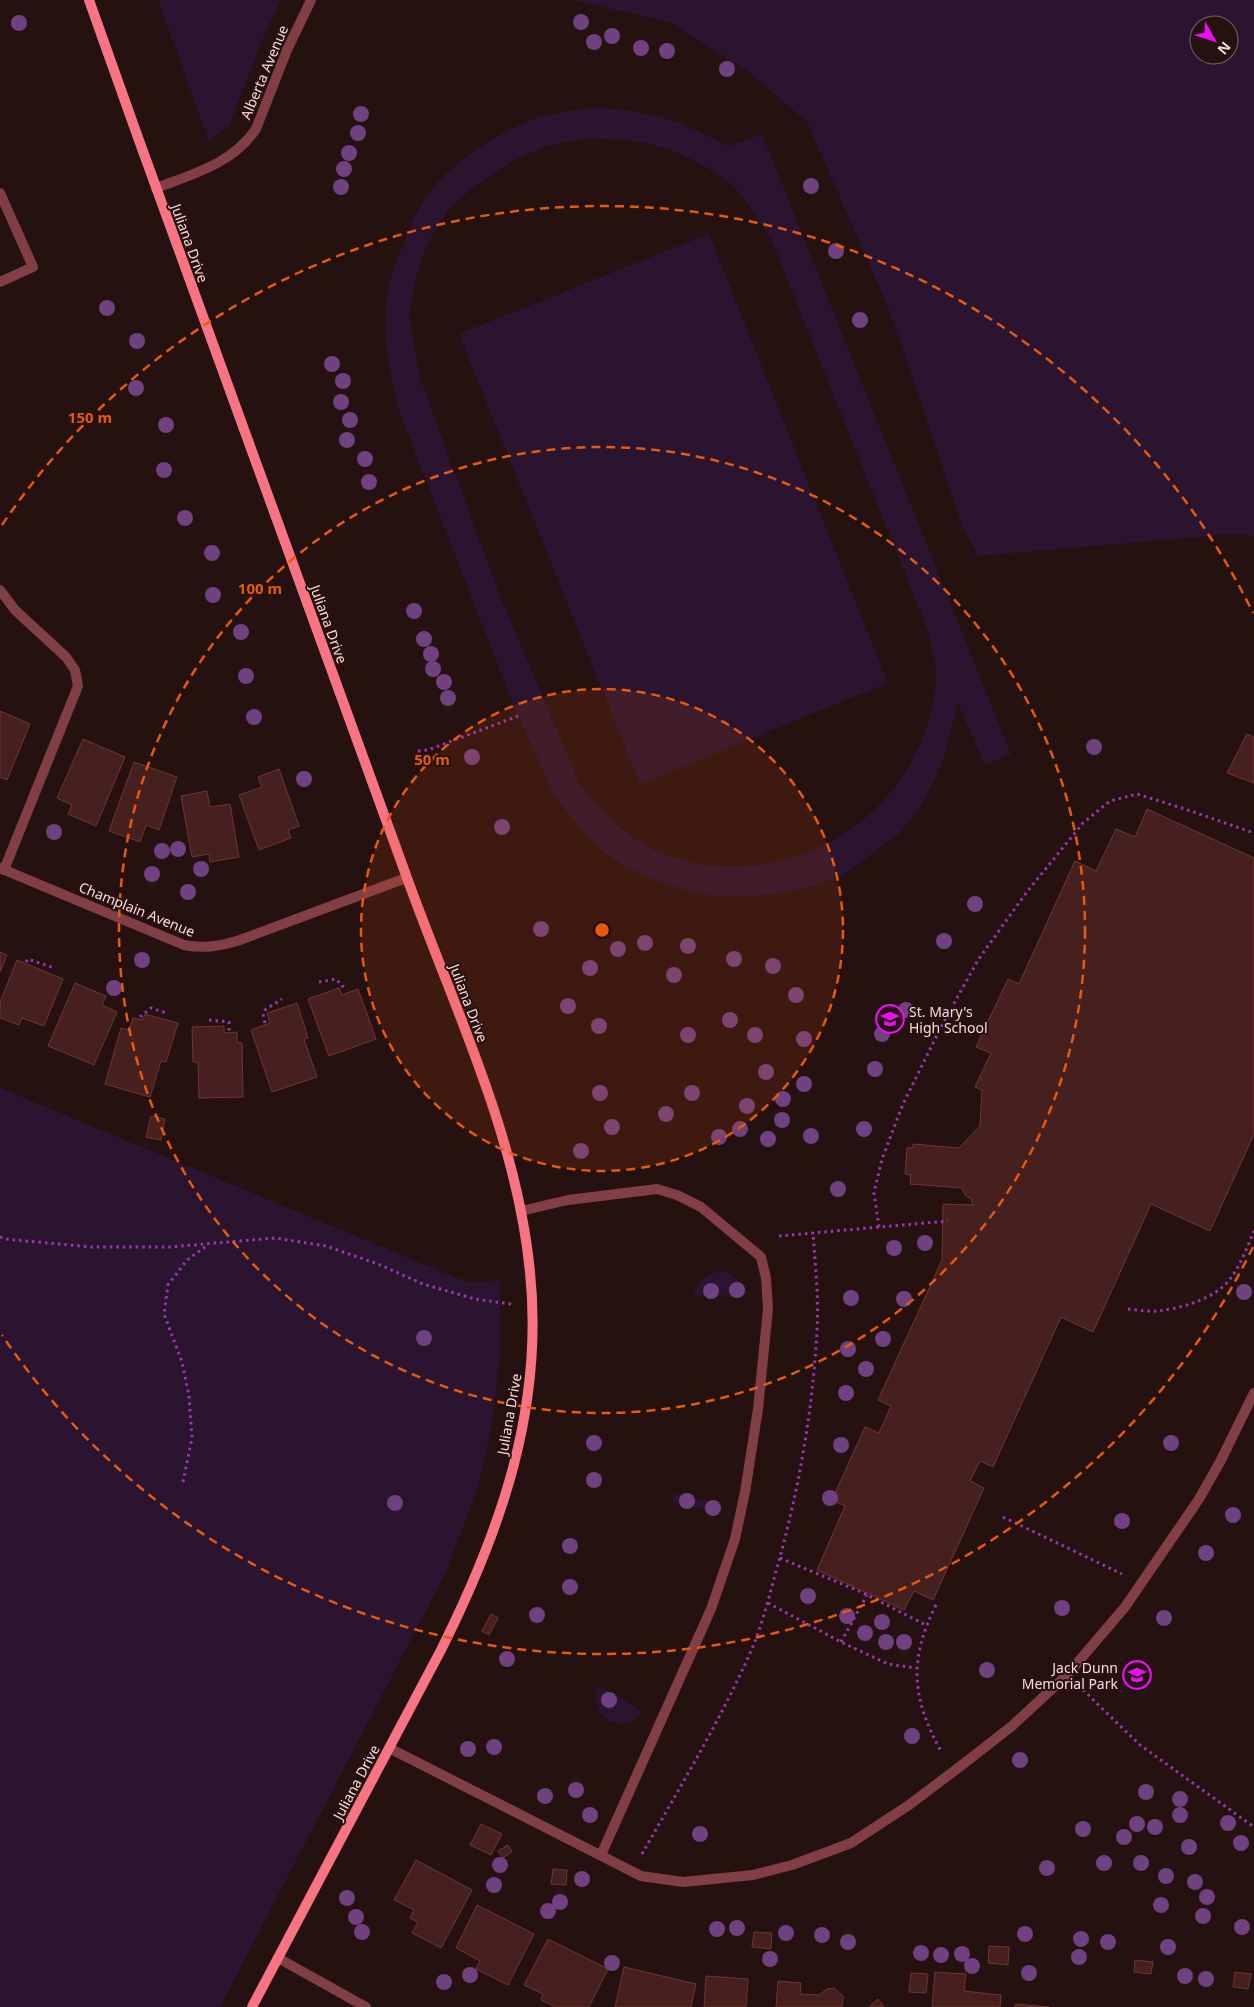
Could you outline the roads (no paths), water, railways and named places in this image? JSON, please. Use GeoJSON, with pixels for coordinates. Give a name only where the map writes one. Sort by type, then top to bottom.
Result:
{"type":"FeatureCollection","features":[{"type":"Feature","properties":{"kind":"street","name":"Juliana Drive"},"geometry":{"type":"LineString","coordinates":[[89,0],[406,878],[481,1074],[502,1136],[521,1211],[531,1274],[532,1342],[529,1390],[508,1491],[490,1542],[467,1597],[252,2007]]}},
{"type":"Feature","properties":{"kind":"street","name":"Alberta Avenue"},"geometry":{"type":"LineString","coordinates":[[156,188],[210,168],[241,148],[248,140],[256,129],[287,50],[311,0]]}},
{"type":"Feature","properties":{"kind":"street"},"geometry":{"type":"LineString","coordinates":[[0,193],[33,268],[0,282]]}},
{"type":"Feature","properties":{"kind":"street"},"geometry":{"type":"LineString","coordinates":[[0,590],[15,610],[66,657],[75,670],[78,686],[2,869]]}},
{"type":"Feature","properties":{"kind":"street","name":"Champlain Avenue"},"geometry":{"type":"LineString","coordinates":[[2,869],[184,945],[200,948],[216,947],[240,940],[406,878]]}},
{"type":"Feature","properties":{"kind":"street"},"geometry":{"type":"LineString","coordinates":[[521,1211],[568,1200],[658,1189],[701,1206],[723,1224],[761,1257],[766,1278],[768,1310],[760,1400],[735,1539],[711,1609],[601,1855]]}},
{"type":"Feature","properties":{"kind":"street"},"geometry":{"type":"LineString","coordinates":[[389,1748],[641,1876],[683,1882],[753,1875],[792,1865],[851,1843],[952,1773],[1012,1726],[1067,1675],[1126,1607],[1199,1499],[1220,1462],[1254,1393]]}},
{"type":"Feature","properties":{"kind":"street"},"geometry":{"type":"LineString","coordinates":[[278,1958],[366,2007]]}},
{"type":"Feature","properties":{"kind":"place","name":"St. Mary's High School"},"geometry":{"type":"Point","coordinates":[890,1019]}},
{"type":"Feature","properties":{"kind":"place","name":"Jack Dunn Memorial Park"},"geometry":{"type":"Point","coordinates":[1137,1675]}}]}
